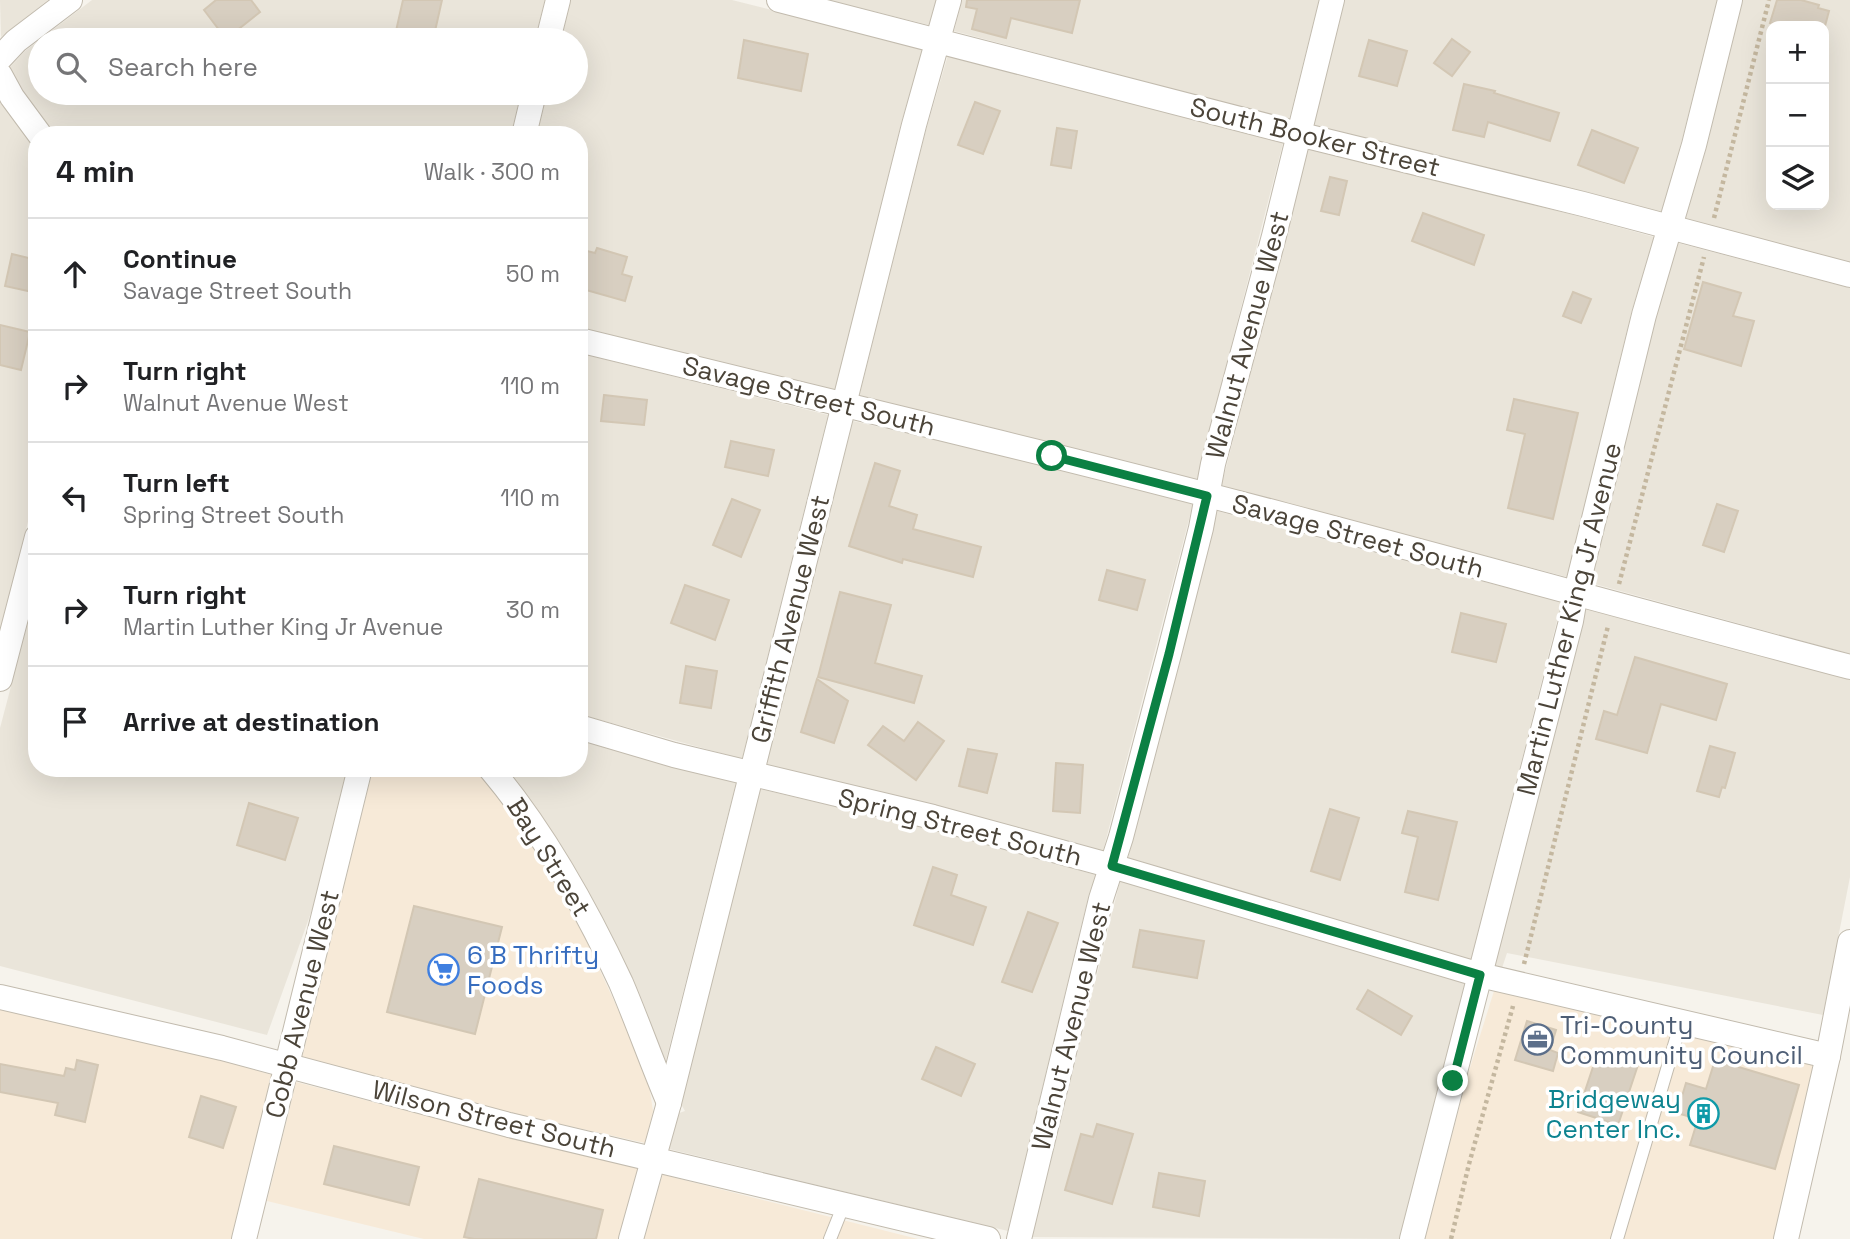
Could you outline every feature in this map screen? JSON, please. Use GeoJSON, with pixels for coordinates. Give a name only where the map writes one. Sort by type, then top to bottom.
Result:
{"type":"FeatureCollection","features":[{"type":"Feature","properties":{"kind":"street"},"geometry":{"type":"LineString","coordinates":[[33,28],[70,0]]}},
{"type":"Feature","properties":{"kind":"street"},"geometry":{"type":"LineString","coordinates":[[551,28],[558,0]]}},
{"type":"Feature","properties":{"kind":"street","name":"South Booker Street"},"geometry":{"type":"LineString","coordinates":[[779,0],[1298,135],[1583,204],[1850,275]]}},
{"type":"Feature","properties":{"kind":"street","name":"Griffith Avenue West"},"geometry":{"type":"LineString","coordinates":[[631,1239],[654,1158],[914,125],[948,0]]}},
{"type":"Feature","properties":{"kind":"street","name":"Walnut Avenue West"},"geometry":{"type":"LineString","coordinates":[[1019,1239],[1101,899],[1175,629],[1213,464],[1332,0]]}},
{"type":"Feature","properties":{"kind":"street","name":"Martin Luther King Jr Avenue"},"geometry":{"type":"LineString","coordinates":[[1412,1239],[1572,621],[1576,592],[1644,315],[1694,145],[1730,0]]}},
{"type":"Feature","properties":{"kind":"street"},"geometry":{"type":"LineString","coordinates":[[0,58],[28,32]]}},
{"type":"Feature","properties":{"kind":"street"},"geometry":{"type":"LineString","coordinates":[[0,75],[33,126]]}},
{"type":"Feature","properties":{"kind":"street"},"geometry":{"type":"LineString","coordinates":[[526,126],[531,105]]}},
{"type":"Feature","properties":{"kind":"street","name":"Savage Street South"},"geometry":{"type":"LineString","coordinates":[[588,342],[989,439],[1576,592],[1850,667]]}},
{"type":"Feature","properties":{"kind":"street"},"geometry":{"type":"LineString","coordinates":[[0,678],[28,571]]}},
{"type":"Feature","properties":{"kind":"street","name":"Spring Street South"},"geometry":{"type":"LineString","coordinates":[[588,730],[674,755],[933,817],[1112,866],[1480,975],[1828,1056]]}},
{"type":"Feature","properties":{"kind":"street","name":"Cobb Avenue West"},"geometry":{"type":"LineString","coordinates":[[244,1239],[358,777]]}},
{"type":"Feature","properties":{"kind":"street","name":"Bay Street"},"geometry":{"type":"LineString","coordinates":[[498,777],[559,866],[596,933],[621,984],[668,1103]]}},
{"type":"Feature","properties":{"kind":"street"},"geometry":{"type":"LineString","coordinates":[[1786,1239],[1828,1056],[1850,942]]}},
{"type":"Feature","properties":{"kind":"street","name":"Wilson Street South"},"geometry":{"type":"LineString","coordinates":[[0,997],[222,1048],[509,1125],[988,1239]]}},
{"type":"Feature","properties":{"kind":"lane"},"geometry":{"type":"LineString","coordinates":[[1617,1239],[1681,1022]]}},
{"type":"Feature","properties":{"kind":"lane"},"geometry":{"type":"LineString","coordinates":[[830,1239],[844,1204]]}},
{"type":"Feature","properties":{"kind":"shaded area"},"geometry":{"type":"Polygon","coordinates":[[[0,0],[48,0],[1,37],[0,0]]]}},
{"type":"Feature","properties":{"kind":"shaded area"},"geometry":{"type":"Polygon","coordinates":[[[92,0],[545,0],[538,28],[55,28],[92,0]]]}},
{"type":"Feature","properties":{"kind":"shaded area"},"geometry":{"type":"Polygon","coordinates":[[[571,0],[732,0],[923,48],[902,120],[835,391],[588,330],[588,126],[539,126],[544,105],[588,105],[588,28],[564,28],[571,0]]]}},
{"type":"Feature","properties":{"kind":"shaded area"},"geometry":{"type":"Polygon","coordinates":[[[828,0],[936,0],[929,25],[828,0]]]}},
{"type":"Feature","properties":{"kind":"shaded area"},"geometry":{"type":"Polygon","coordinates":[[[962,0],[1319,0],[1289,120],[954,31],[962,0]]]}},
{"type":"Feature","properties":{"kind":"shaded area"},"geometry":{"type":"Polygon","coordinates":[[[1345,0],[1717,0],[1661,213],[1313,126],[1345,0]]]}},
{"type":"Feature","properties":{"kind":"shaded area"},"geometry":{"type":"Polygon","coordinates":[[[1743,0],[1850,0],[1850,263],[1685,220],[1706,149],[1743,0]]]}},
{"type":"Feature","properties":{"kind":"shaded area"},"geometry":{"type":"Polygon","coordinates":[[[28,49],[28,99],[9,68],[28,49]]]}},
{"type":"Feature","properties":{"kind":"shaded area"},"geometry":{"type":"Polygon","coordinates":[[[948,55],[1283,143],[1197,480],[990,427],[859,397],[926,130],[948,55]]]}},
{"type":"Feature","properties":{"kind":"shaded area"},"geometry":{"type":"Polygon","coordinates":[[[0,100],[28,138],[28,522],[0,630],[0,100]]]}},
{"type":"Feature","properties":{"kind":"shaded area"},"geometry":{"type":"Polygon","coordinates":[[[32,105],[518,105],[513,126],[47,126],[32,105]]]}},
{"type":"Feature","properties":{"kind":"shaded area"},"geometry":{"type":"Polygon","coordinates":[[[1308,149],[1654,237],[1632,310],[1567,577],[1221,487],[1308,149]]]}},
{"type":"Feature","properties":{"kind":"shaded area"},"geometry":{"type":"Polygon","coordinates":[[[1678,243],[1850,288],[1850,654],[1591,583],[1655,320],[1678,243]]]}},
{"type":"Feature","properties":{"kind":"shaded area"},"geometry":{"type":"Polygon","coordinates":[[[588,355],[828,415],[742,759],[588,716],[588,355]]]}},
{"type":"Feature","properties":{"kind":"shaded area"},"geometry":{"type":"Polygon","coordinates":[[[853,421],[1193,504],[1103,851],[766,765],[853,421]]]}},
{"type":"Feature","properties":{"kind":"shaded area"},"geometry":{"type":"Polygon","coordinates":[[[1217,511],[1562,601],[1471,960],[1128,858],[1217,511]]]}},
{"type":"Feature","properties":{"kind":"shaded area"},"geometry":{"type":"Polygon","coordinates":[[[1586,607],[1850,680],[1850,877],[1823,1015],[1507,953],[1502,968],[1495,966],[1586,607]]]}},
{"type":"Feature","properties":{"kind":"shaded area"},"geometry":{"type":"Polygon","coordinates":[[[28,622],[28,777],[345,777],[313,907],[267,1035],[0,966],[0,728],[28,622]]]}},
{"type":"Feature","properties":{"kind":"shaded area"},"geometry":{"type":"Polygon","coordinates":[[[588,742],[736,783],[665,1064],[510,777],[588,777],[588,742]]]}},
{"type":"Feature","properties":{"kind":"shaded area"},"geometry":{"type":"Polygon","coordinates":[[[371,777],[482,777],[549,872],[585,938],[628,1031],[649,1085],[653,1111],[645,1143],[510,1113],[302,1058],[371,777]]]}},
{"type":"Feature","properties":{"kind":"shaded area"},"geometry":{"type":"Polygon","coordinates":[[[760,789],[931,829],[1096,875],[1089,894],[1008,1231],[669,1149],[679,1113],[685,1111],[681,1104],[760,789]]]}},
{"type":"Feature","properties":{"kind":"shaded area"},"geometry":{"type":"Polygon","coordinates":[[[1120,881],[1465,983],[1399,1239],[1032,1237],[1120,881]]]}},
{"type":"Feature","properties":{"kind":"shaded area"},"geometry":{"type":"Polygon","coordinates":[[[1494,991],[1813,1065],[1774,1239],[1425,1239],[1468,1074],[1494,991]]]}},
{"type":"Feature","properties":{"kind":"shaded area"},"geometry":{"type":"Polygon","coordinates":[[[0,1009],[221,1060],[272,1075],[231,1239],[0,1239],[0,1009]]]}},
{"type":"Feature","properties":{"kind":"shaded area"},"geometry":{"type":"Polygon","coordinates":[[[296,1082],[507,1137],[638,1167],[618,1239],[424,1239],[267,1201],[296,1082]]]}},
{"type":"Feature","properties":{"kind":"shaded area"},"geometry":{"type":"Polygon","coordinates":[[[663,1173],[664,1175],[918,1239],[644,1239],[663,1173]]]}},
{"type":"Feature","properties":{"kind":"building"},"geometry":{"type":"Polygon","coordinates":[[[216,0],[251,0],[260,12],[240,28],[218,28],[204,10],[216,0]]]}},
{"type":"Feature","properties":{"kind":"building"},"geometry":{"type":"Polygon","coordinates":[[[403,0],[442,0],[436,28],[397,28],[403,0]]]}},
{"type":"Feature","properties":{"kind":"building"},"geometry":{"type":"Polygon","coordinates":[[[967,0],[1080,0],[1072,33],[1011,18],[1006,38],[972,29],[977,9],[966,7],[967,0]]]}},
{"type":"Feature","properties":{"kind":"building"},"geometry":{"type":"Polygon","coordinates":[[[1777,0],[1801,0],[1829,11],[1826,21],[1771,21],[1777,0]]]}},
{"type":"Feature","properties":{"kind":"building"},"geometry":{"type":"Polygon","coordinates":[[[1452,39],[1470,52],[1452,76],[1434,63],[1452,39]]]}},
{"type":"Feature","properties":{"kind":"building"},"geometry":{"type":"Polygon","coordinates":[[[744,40],[808,54],[801,91],[738,78],[744,40]]]}},
{"type":"Feature","properties":{"kind":"building"},"geometry":{"type":"Polygon","coordinates":[[[1369,40],[1407,51],[1397,86],[1359,76],[1369,40]]]}},
{"type":"Feature","properties":{"kind":"building"},"geometry":{"type":"Polygon","coordinates":[[[1464,84],[1495,91],[1494,93],[1559,113],[1550,141],[1488,122],[1484,137],[1453,130],[1464,84]]]}},
{"type":"Feature","properties":{"kind":"building"},"geometry":{"type":"Polygon","coordinates":[[[975,102],[1000,111],[983,154],[958,145],[975,102]]]}},
{"type":"Feature","properties":{"kind":"building"},"geometry":{"type":"Polygon","coordinates":[[[1057,128],[1077,131],[1071,168],[1051,165],[1057,128]]]}},
{"type":"Feature","properties":{"kind":"building"},"geometry":{"type":"Polygon","coordinates":[[[1592,130],[1638,148],[1624,183],[1578,165],[1592,130]]]}},
{"type":"Feature","properties":{"kind":"building"},"geometry":{"type":"Polygon","coordinates":[[[1330,177],[1347,181],[1339,215],[1321,211],[1330,177]]]}},
{"type":"Feature","properties":{"kind":"building"},"geometry":{"type":"Polygon","coordinates":[[[1423,213],[1484,235],[1474,265],[1412,241],[1423,213]]]}},
{"type":"Feature","properties":{"kind":"building"},"geometry":{"type":"Polygon","coordinates":[[[597,248],[627,257],[622,274],[632,277],[625,301],[588,291],[588,251],[595,253],[597,248]]]}},
{"type":"Feature","properties":{"kind":"building"},"geometry":{"type":"Polygon","coordinates":[[[12,254],[28,258],[28,291],[5,286],[12,254]]]}},
{"type":"Feature","properties":{"kind":"building"},"geometry":{"type":"Polygon","coordinates":[[[1703,282],[1741,293],[1733,316],[1754,321],[1741,366],[1684,349],[1703,282]]]}},
{"type":"Feature","properties":{"kind":"building"},"geometry":{"type":"Polygon","coordinates":[[[1573,292],[1591,299],[1581,323],[1563,316],[1573,292]]]}},
{"type":"Feature","properties":{"kind":"building"},"geometry":{"type":"Polygon","coordinates":[[[0,325],[28,332],[21,370],[0,365],[0,325]]]}},
{"type":"Feature","properties":{"kind":"building"},"geometry":{"type":"Polygon","coordinates":[[[604,395],[647,400],[644,425],[601,421],[604,395]]]}},
{"type":"Feature","properties":{"kind":"building"},"geometry":{"type":"Polygon","coordinates":[[[1514,399],[1578,413],[1553,519],[1508,508],[1525,434],[1507,430],[1514,399]]]}},
{"type":"Feature","properties":{"kind":"building"},"geometry":{"type":"Polygon","coordinates":[[[731,441],[774,450],[768,476],[725,467],[731,441]]]}},
{"type":"Feature","properties":{"kind":"building"},"geometry":{"type":"Polygon","coordinates":[[[875,463],[900,471],[889,506],[917,515],[913,529],[981,547],[973,577],[903,559],[902,563],[849,546],[875,463]]]}},
{"type":"Feature","properties":{"kind":"building"},"geometry":{"type":"Polygon","coordinates":[[[732,499],[760,510],[741,557],[713,545],[732,499]]]}},
{"type":"Feature","properties":{"kind":"building"},"geometry":{"type":"Polygon","coordinates":[[[1717,504],[1738,511],[1724,552],[1703,545],[1717,504]]]}},
{"type":"Feature","properties":{"kind":"building"},"geometry":{"type":"Polygon","coordinates":[[[1107,570],[1145,580],[1137,610],[1099,600],[1107,570]]]}},
{"type":"Feature","properties":{"kind":"building"},"geometry":{"type":"Polygon","coordinates":[[[685,585],[729,600],[715,640],[671,623],[685,585]]]}},
{"type":"Feature","properties":{"kind":"building"},"geometry":{"type":"Polygon","coordinates":[[[840,592],[891,605],[875,663],[922,676],[914,703],[818,677],[840,592]]]}},
{"type":"Feature","properties":{"kind":"building"},"geometry":{"type":"Polygon","coordinates":[[[1461,613],[1506,624],[1496,662],[1452,652],[1461,613]]]}},
{"type":"Feature","properties":{"kind":"building"},"geometry":{"type":"Polygon","coordinates":[[[1635,657],[1727,684],[1716,720],[1661,704],[1647,753],[1596,739],[1604,711],[1617,715],[1635,657]]]}},
{"type":"Feature","properties":{"kind":"building"},"geometry":{"type":"Polygon","coordinates":[[[686,666],[717,671],[711,708],[680,703],[686,666]]]}},
{"type":"Feature","properties":{"kind":"building"},"geometry":{"type":"Polygon","coordinates":[[[817,679],[848,701],[834,743],[801,732],[817,679]]]}},
{"type":"Feature","properties":{"kind":"building"},"geometry":{"type":"Polygon","coordinates":[[[918,722],[944,741],[916,780],[868,745],[883,726],[904,741],[918,722]]]}},
{"type":"Feature","properties":{"kind":"building"},"geometry":{"type":"Polygon","coordinates":[[[1710,746],[1735,753],[1725,788],[1722,787],[1719,797],[1697,791],[1710,746]]]}},
{"type":"Feature","properties":{"kind":"building"},"geometry":{"type":"Polygon","coordinates":[[[968,749],[997,754],[987,793],[959,786],[968,749]]]}},
{"type":"Feature","properties":{"kind":"building"},"geometry":{"type":"Polygon","coordinates":[[[1056,763],[1083,765],[1080,813],[1053,811],[1056,763]]]}},
{"type":"Feature","properties":{"kind":"building"},"geometry":{"type":"Polygon","coordinates":[[[249,803],[298,818],[285,860],[237,845],[249,803]]]}},
{"type":"Feature","properties":{"kind":"building"},"geometry":{"type":"Polygon","coordinates":[[[1330,809],[1359,818],[1340,880],[1311,871],[1330,809]]]}},
{"type":"Feature","properties":{"kind":"building"},"geometry":{"type":"Polygon","coordinates":[[[1408,811],[1457,822],[1438,900],[1405,892],[1418,837],[1402,833],[1408,811]]]}},
{"type":"Feature","properties":{"kind":"building"},"geometry":{"type":"Polygon","coordinates":[[[933,867],[957,875],[951,895],[986,907],[973,945],[914,925],[933,867]]]}},
{"type":"Feature","properties":{"kind":"building","name":"6 B Thrifty Foods"},"geometry":{"type":"Polygon","coordinates":[[[414,906],[502,927],[475,1034],[387,1012],[414,906]]]}},
{"type":"Feature","properties":{"kind":"building"},"geometry":{"type":"Polygon","coordinates":[[[1028,912],[1058,923],[1032,992],[1002,982],[1028,912]]]}},
{"type":"Feature","properties":{"kind":"building"},"geometry":{"type":"Polygon","coordinates":[[[1140,930],[1204,941],[1197,978],[1133,967],[1140,930]]]}},
{"type":"Feature","properties":{"kind":"building"},"geometry":{"type":"Polygon","coordinates":[[[1368,990],[1412,1016],[1401,1035],[1357,1009],[1368,990]]]}},
{"type":"Feature","properties":{"kind":"building","name":"Tri-County Community Council"},"geometry":{"type":"Polygon","coordinates":[[[1527,1021],[1556,1030],[1550,1050],[1558,1053],[1553,1071],[1515,1060],[1527,1021]]]}},
{"type":"Feature","properties":{"kind":"building"},"geometry":{"type":"Polygon","coordinates":[[[936,1047],[975,1064],[961,1096],[922,1079],[936,1047]]]}},
{"type":"Feature","properties":{"kind":"building"},"geometry":{"type":"Polygon","coordinates":[[[1599,1049],[1639,1062],[1618,1125],[1578,1112],[1599,1049]]]}},
{"type":"Feature","properties":{"kind":"building"},"geometry":{"type":"Polygon","coordinates":[[[77,1060],[98,1065],[85,1122],[55,1115],[58,1103],[0,1092],[0,1064],[64,1076],[66,1068],[75,1070],[77,1060]]]}},
{"type":"Feature","properties":{"kind":"building","name":"Bridgeway Center Inc."},"geometry":{"type":"Polygon","coordinates":[[[1715,1060],[1799,1085],[1775,1169],[1690,1145],[1698,1119],[1677,1113],[1686,1083],[1706,1089],[1715,1060]]]}},
{"type":"Feature","properties":{"kind":"building"},"geometry":{"type":"Polygon","coordinates":[[[201,1096],[236,1107],[223,1148],[189,1137],[201,1096]]]}},
{"type":"Feature","properties":{"kind":"building"},"geometry":{"type":"Polygon","coordinates":[[[1097,1124],[1133,1134],[1112,1204],[1065,1190],[1081,1134],[1093,1137],[1097,1124]]]}},
{"type":"Feature","properties":{"kind":"building"},"geometry":{"type":"Polygon","coordinates":[[[334,1146],[419,1167],[409,1205],[324,1184],[334,1146]]]}},
{"type":"Feature","properties":{"kind":"building"},"geometry":{"type":"Polygon","coordinates":[[[1159,1173],[1205,1181],[1199,1216],[1153,1207],[1159,1173]]]}},
{"type":"Feature","properties":{"kind":"building"},"geometry":{"type":"Polygon","coordinates":[[[479,1179],[603,1210],[596,1239],[464,1237],[479,1179]]]}},
{"type":"Feature","properties":{"kind":"place","name":"6 B Thrifty Foods"},"geometry":{"type":"Point","coordinates":[444,970]}},
{"type":"Feature","properties":{"kind":"place","name":"Tri-County Community Council"},"geometry":{"type":"Point","coordinates":[1537,1040]}},
{"type":"Feature","properties":{"kind":"place","name":"Bridgeway Center Inc."},"geometry":{"type":"Point","coordinates":[1704,1114]}},
{"type":"Feature","properties":{"kind":"route"},"geometry":{"type":"LineString","coordinates":[[1052,456],[1207,496],[1169,654],[1112,866],[1480,975],[1453,1081]]}}]}
